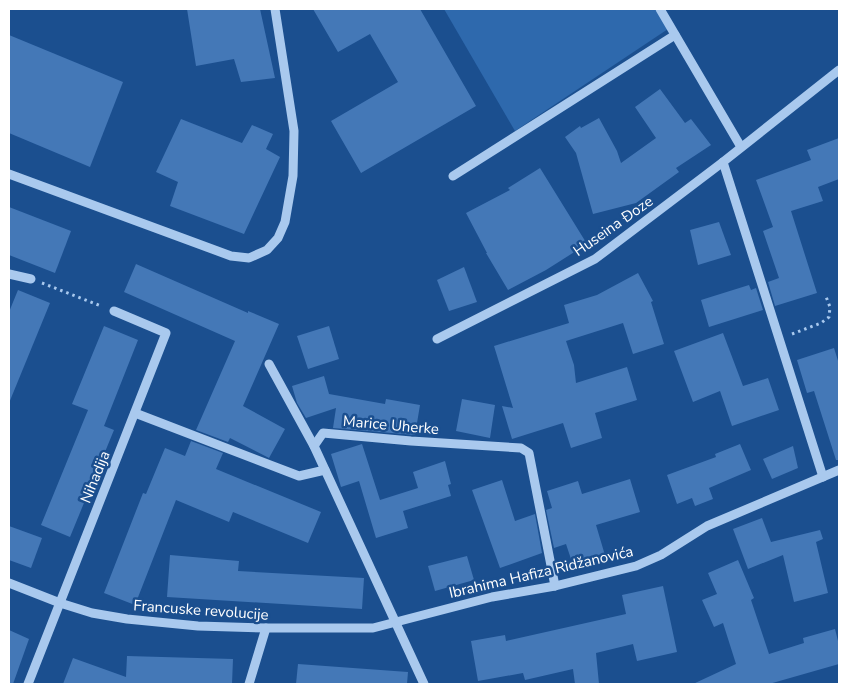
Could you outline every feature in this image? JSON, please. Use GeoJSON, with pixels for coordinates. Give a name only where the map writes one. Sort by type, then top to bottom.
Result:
{"type":"FeatureCollection","features":[{"type":"Feature","properties":{"kind":"street"},"geometry":{"type":"LineString","coordinates":[[9,174],[231,256],[249,258],[267,250],[278,238],[285,222],[294,176],[294,131],[274,9]]}},
{"type":"Feature","properties":{"kind":"street"},"geometry":{"type":"LineString","coordinates":[[660,9],[741,147]]}},
{"type":"Feature","properties":{"kind":"street"},"geometry":{"type":"LineString","coordinates":[[453,176],[675,36]]}},
{"type":"Feature","properties":{"kind":"street","name":"Huseina Đoze"},"geometry":{"type":"LineString","coordinates":[[437,339],[595,259],[724,162],[839,70]]}},
{"type":"Feature","properties":{"kind":"street"},"geometry":{"type":"LineString","coordinates":[[724,162],[777,337],[823,477]]}},
{"type":"Feature","properties":{"kind":"street"},"geometry":{"type":"LineString","coordinates":[[9,274],[30,279]]}},
{"type":"Feature","properties":{"kind":"street","name":"Nihadija"},"geometry":{"type":"LineString","coordinates":[[28,684],[166,333],[114,311]]}},
{"type":"Feature","properties":{"kind":"street"},"geometry":{"type":"LineString","coordinates":[[269,364],[314,446],[424,684]]}},
{"type":"Feature","properties":{"kind":"street"},"geometry":{"type":"LineString","coordinates":[[135,413],[299,476],[325,470]]}},
{"type":"Feature","properties":{"kind":"street","name":"Marice Uherke"},"geometry":{"type":"LineString","coordinates":[[314,446],[323,433],[521,448],[529,453],[554,586]]}},
{"type":"Feature","properties":{"kind":"street","name":"Ibrahima Hafiza Ridžanovića"},"geometry":{"type":"LineString","coordinates":[[396,622],[492,597],[554,586],[636,566],[662,554],[707,526],[839,470]]}},
{"type":"Feature","properties":{"kind":"street","name":"Francuske revolucije"},"geometry":{"type":"LineString","coordinates":[[9,583],[60,604],[92,613],[127,619],[198,626],[266,628],[373,628],[396,622]]}},
{"type":"Feature","properties":{"kind":"street"},"geometry":{"type":"LineString","coordinates":[[249,684],[266,628]]}},
{"type":"Feature","properties":{"kind":"path"},"geometry":{"type":"LineString","coordinates":[[30,279],[114,311]]}},
{"type":"Feature","properties":{"kind":"path"},"geometry":{"type":"LineString","coordinates":[[777,337],[807,329],[829,317],[830,307],[825,294]]}},
{"type":"Feature","properties":{"kind":"shaded area"},"geometry":{"type":"Polygon","coordinates":[[[444,9],[662,9],[674,25],[515,131],[444,9]]]}},
{"type":"Feature","properties":{"kind":"building"},"geometry":{"type":"Polygon","coordinates":[[[187,9],[260,9],[275,78],[241,82],[234,59],[196,66],[187,9]]]}},
{"type":"Feature","properties":{"kind":"building"},"geometry":{"type":"Polygon","coordinates":[[[313,9],[420,9],[476,106],[361,173],[331,121],[398,82],[370,34],[338,52],[313,9]]]}},
{"type":"Feature","properties":{"kind":"building"},"geometry":{"type":"Polygon","coordinates":[[[9,35],[123,82],[90,167],[9,133],[9,35]]]}},
{"type":"Feature","properties":{"kind":"building"},"geometry":{"type":"Polygon","coordinates":[[[660,89],[685,123],[691,119],[711,145],[676,168],[679,172],[636,203],[593,214],[576,153],[565,137],[580,126],[581,128],[599,118],[617,151],[621,163],[656,138],[635,107],[660,89]]]}},
{"type":"Feature","properties":{"kind":"building"},"geometry":{"type":"Polygon","coordinates":[[[181,119],[242,143],[252,125],[273,134],[266,149],[280,157],[244,234],[170,206],[178,182],[156,172],[181,119]]]}},
{"type":"Feature","properties":{"kind":"building"},"geometry":{"type":"Polygon","coordinates":[[[839,138],[839,179],[818,187],[823,201],[791,211],[817,293],[775,306],[768,282],[779,278],[763,231],[773,227],[756,180],[811,160],[807,150],[839,138]]]}},
{"type":"Feature","properties":{"kind":"building"},"geometry":{"type":"Polygon","coordinates":[[[540,168],[587,244],[546,270],[508,290],[486,253],[466,213],[510,190],[508,188],[540,168]]]}},
{"type":"Feature","properties":{"kind":"building"},"geometry":{"type":"Polygon","coordinates":[[[9,207],[71,231],[55,273],[9,255],[9,207]]]}},
{"type":"Feature","properties":{"kind":"building"},"geometry":{"type":"Polygon","coordinates":[[[719,222],[731,255],[698,265],[690,230],[719,222]]]}},
{"type":"Feature","properties":{"kind":"building"},"geometry":{"type":"Polygon","coordinates":[[[136,264],[248,313],[248,311],[279,324],[243,406],[285,429],[269,458],[230,438],[228,442],[196,430],[235,341],[124,292],[136,264]]]}},
{"type":"Feature","properties":{"kind":"building"},"geometry":{"type":"Polygon","coordinates":[[[464,267],[477,302],[449,311],[437,280],[464,267]]]}},
{"type":"Feature","properties":{"kind":"building"},"geometry":{"type":"Polygon","coordinates":[[[638,273],[653,301],[651,302],[664,344],[633,354],[623,323],[566,341],[574,365],[576,383],[627,367],[637,400],[595,413],[602,438],[571,448],[563,423],[512,439],[502,406],[513,408],[494,346],[569,323],[564,305],[597,295],[638,273]]]}},
{"type":"Feature","properties":{"kind":"building"},"geometry":{"type":"Polygon","coordinates":[[[749,285],[751,290],[756,288],[763,310],[709,327],[701,300],[749,285]]]}},
{"type":"Feature","properties":{"kind":"building"},"geometry":{"type":"Polygon","coordinates":[[[18,290],[50,303],[9,403],[9,312],[18,290]]]}},
{"type":"Feature","properties":{"kind":"building"},"geometry":{"type":"Polygon","coordinates":[[[104,326],[138,340],[104,426],[114,430],[70,537],[41,525],[88,410],[72,404],[104,326]]]}},
{"type":"Feature","properties":{"kind":"building"},"geometry":{"type":"Polygon","coordinates":[[[329,326],[339,359],[308,369],[297,336],[329,326]]]}},
{"type":"Feature","properties":{"kind":"building"},"geometry":{"type":"Polygon","coordinates":[[[723,333],[743,386],[768,378],[779,410],[732,426],[720,391],[693,402],[674,351],[723,333]]]}},
{"type":"Feature","properties":{"kind":"building"},"geometry":{"type":"Polygon","coordinates":[[[834,348],[839,364],[839,460],[836,460],[814,391],[807,393],[797,360],[834,348]]]}},
{"type":"Feature","properties":{"kind":"building"},"geometry":{"type":"Polygon","coordinates":[[[324,376],[329,394],[385,404],[386,399],[420,405],[415,435],[333,428],[336,408],[306,418],[297,403],[292,386],[324,376]]]}},
{"type":"Feature","properties":{"kind":"building"},"geometry":{"type":"Polygon","coordinates":[[[462,399],[495,405],[490,438],[456,431],[462,399]]]}},
{"type":"Feature","properties":{"kind":"building"},"geometry":{"type":"Polygon","coordinates":[[[191,441],[223,453],[216,469],[321,512],[308,543],[233,512],[229,522],[176,500],[135,605],[104,593],[143,493],[146,494],[165,448],[185,456],[191,441]]]}},
{"type":"Feature","properties":{"kind":"building"},"geometry":{"type":"Polygon","coordinates":[[[362,444],[380,500],[418,488],[413,472],[445,461],[451,484],[448,485],[451,496],[403,511],[408,528],[376,538],[359,481],[341,487],[331,454],[362,444]]]}},
{"type":"Feature","properties":{"kind":"building"},"geometry":{"type":"Polygon","coordinates":[[[740,444],[751,470],[709,488],[713,499],[695,506],[692,498],[677,504],[667,475],[716,457],[715,454],[740,444]]]}},
{"type":"Feature","properties":{"kind":"building"},"geometry":{"type":"Polygon","coordinates":[[[793,446],[798,468],[772,479],[763,459],[793,446]]]}},
{"type":"Feature","properties":{"kind":"building"},"geometry":{"type":"Polygon","coordinates":[[[630,479],[640,512],[596,525],[607,562],[575,571],[566,544],[554,548],[546,510],[552,508],[547,491],[578,481],[582,494],[630,479]]]}},
{"type":"Feature","properties":{"kind":"building"},"geometry":{"type":"Polygon","coordinates":[[[502,480],[515,521],[535,514],[542,553],[500,568],[472,490],[502,480]]]}},
{"type":"Feature","properties":{"kind":"building"},"geometry":{"type":"Polygon","coordinates":[[[762,518],[771,542],[820,530],[823,539],[816,542],[828,593],[794,602],[783,555],[748,569],[733,529],[762,518]]]}},
{"type":"Feature","properties":{"kind":"building"},"geometry":{"type":"Polygon","coordinates":[[[9,526],[42,538],[31,568],[9,560],[9,526]]]}},
{"type":"Feature","properties":{"kind":"building"},"geometry":{"type":"Polygon","coordinates":[[[170,555],[239,561],[238,571],[364,578],[362,609],[167,597],[170,555]]]}},
{"type":"Feature","properties":{"kind":"building"},"geometry":{"type":"Polygon","coordinates":[[[467,556],[474,580],[435,591],[428,566],[467,556]]]}},
{"type":"Feature","properties":{"kind":"building"},"geometry":{"type":"Polygon","coordinates":[[[738,560],[754,598],[751,600],[769,654],[804,643],[803,638],[835,629],[839,645],[839,664],[769,684],[693,684],[736,664],[723,623],[714,627],[702,600],[717,594],[708,573],[738,560]]]}},
{"type":"Feature","properties":{"kind":"building"},"geometry":{"type":"Polygon","coordinates":[[[663,586],[677,652],[637,661],[633,644],[596,653],[599,684],[575,684],[573,669],[525,680],[523,673],[478,681],[471,641],[505,635],[506,641],[626,614],[622,595],[663,586]]]}},
{"type":"Feature","properties":{"kind":"building"},"geometry":{"type":"Polygon","coordinates":[[[9,630],[29,639],[13,684],[9,684],[9,630]]]}},
{"type":"Feature","properties":{"kind":"building"},"geometry":{"type":"Polygon","coordinates":[[[127,656],[233,659],[232,684],[63,684],[73,658],[126,677],[127,656]]]}},
{"type":"Feature","properties":{"kind":"building"},"geometry":{"type":"Polygon","coordinates":[[[298,664],[408,672],[407,684],[296,684],[298,664]]]}}]}
